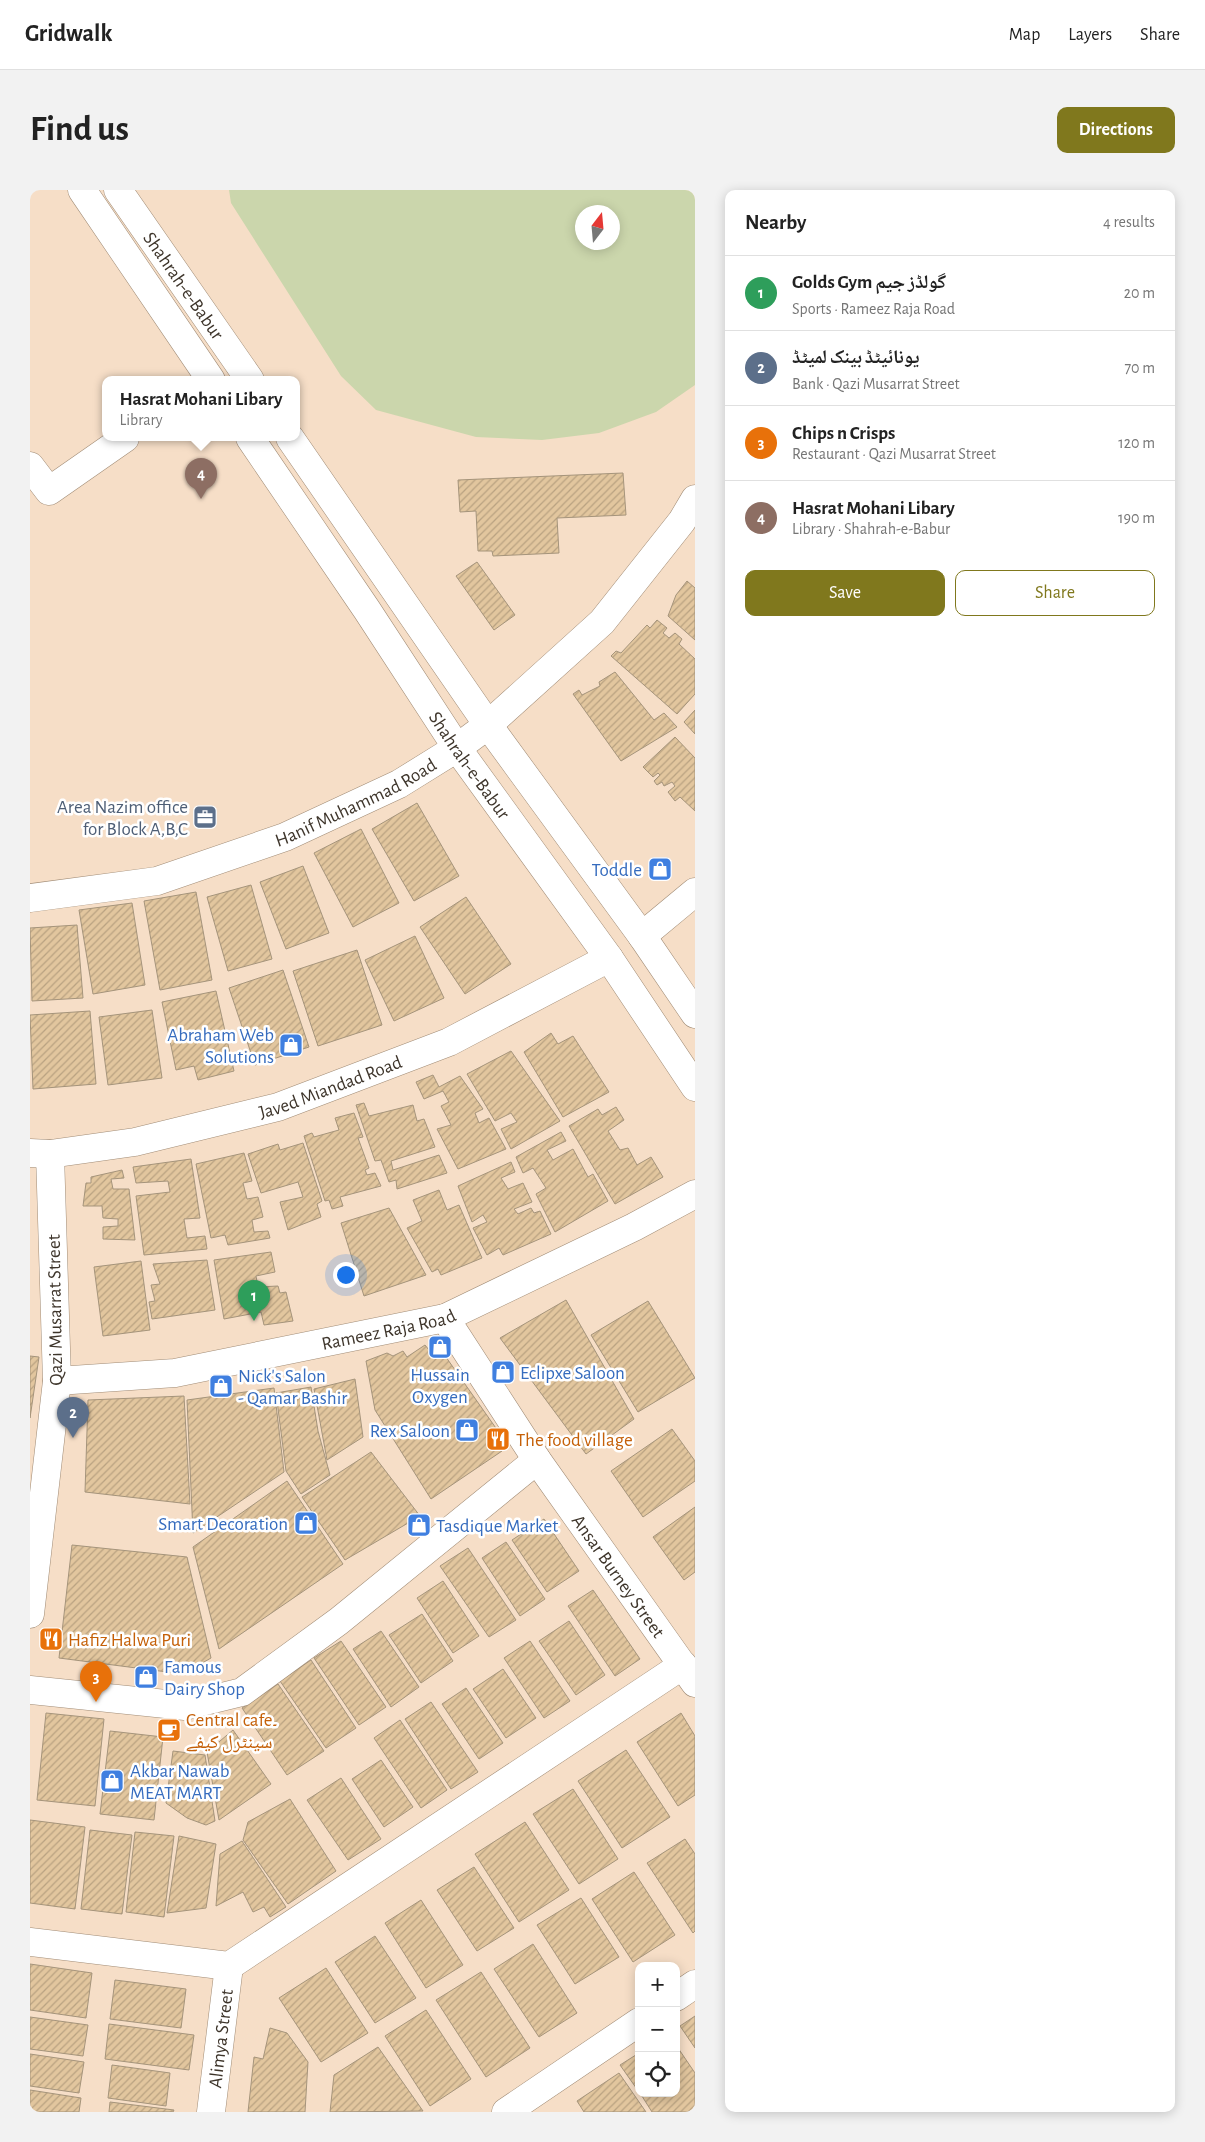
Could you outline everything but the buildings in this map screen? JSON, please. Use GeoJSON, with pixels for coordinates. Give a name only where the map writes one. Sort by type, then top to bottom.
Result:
{"type":"FeatureCollection","features":[{"type":"Feature","properties":{"kind":"street","name":"Shahrah-e-Babur"},"geometry":{"type":"LineString","coordinates":[[82,190],[207,376]]}},
{"type":"Feature","properties":{"kind":"street","name":"Shahrah-e-Babur"},"geometry":{"type":"LineString","coordinates":[[118,190],[247,376]]}},
{"type":"Feature","properties":{"kind":"street"},"geometry":{"type":"LineString","coordinates":[[30,466],[49,491],[121,441]]}},
{"type":"Feature","properties":{"kind":"street","name":"Shahrah-e-Babur"},"geometry":{"type":"LineString","coordinates":[[252,441],[367,610],[457,748],[609,958],[695,1087]]}},
{"type":"Feature","properties":{"kind":"street","name":"Shahrah-e-Babur"},"geometry":{"type":"LineString","coordinates":[[292,441],[488,725],[642,936],[695,1014]]}},
{"type":"Feature","properties":{"kind":"street","name":"Hanif Muhammad Road"},"geometry":{"type":"LineString","coordinates":[[30,898],[157,880],[285,837],[399,784],[457,748],[488,725],[602,622],[682,521],[695,499]]}},
{"type":"Feature","properties":{"kind":"street"},"geometry":{"type":"LineString","coordinates":[[642,936],[695,892]]}},
{"type":"Feature","properties":{"kind":"street","name":"Javed Miandad Road"},"geometry":{"type":"LineString","coordinates":[[40,1154],[135,1142],[278,1108],[449,1042],[609,958]]}},
{"type":"Feature","properties":{"kind":"street","name":"Qazi Musarrat Street"},"geometry":{"type":"LineString","coordinates":[[30,1614],[57,1381],[40,1154]]}},
{"type":"Feature","properties":{"kind":"street","name":"Rameez Raja Road"},"geometry":{"type":"LineString","coordinates":[[57,1381],[175,1373],[445,1318],[634,1227],[695,1194]]}},
{"type":"Feature","properties":{"kind":"street","name":"Ansar Burney Street"},"geometry":{"type":"LineString","coordinates":[[445,1318],[537,1460],[689,1674]]}},
{"type":"Feature","properties":{"kind":"street"},"geometry":{"type":"LineString","coordinates":[[30,1690],[185,1706],[242,1692],[339,1620],[537,1460]]}},
{"type":"Feature","properties":{"kind":"street"},"geometry":{"type":"LineString","coordinates":[[30,1942],[229,1966],[689,1674]]}},
{"type":"Feature","properties":{"kind":"street","name":"Alimya Street"},"geometry":{"type":"LineString","coordinates":[[211,2112],[229,1966]]}},
{"type":"Feature","properties":{"kind":"street"},"geometry":{"type":"LineString","coordinates":[[680,1994],[695,1984]]}},
{"type":"Feature","properties":{"kind":"street"},"geometry":{"type":"LineString","coordinates":[[506,2112],[635,2025]]}},
{"type":"Feature","properties":{"kind":"green space"},"geometry":{"type":"Polygon","coordinates":[[[229,190],[695,190],[695,385],[656,412],[599,433],[542,440],[476,437],[376,410],[341,376],[231,203],[229,190]]]}},
{"type":"Feature","properties":{"kind":"place","name":"Hasrat Mohani Libary"},"geometry":{"type":"Point","coordinates":[201,499]}},
{"type":"Feature","properties":{"kind":"place","name":"Area Nazim office for Block A,B,C"},"geometry":{"type":"Point","coordinates":[205,817]}},
{"type":"Feature","properties":{"kind":"place","name":"Toddle"},"geometry":{"type":"Point","coordinates":[660,869]}},
{"type":"Feature","properties":{"kind":"place","name":"Abraham Web Solutions"},"geometry":{"type":"Point","coordinates":[291,1045]}},
{"type":"Feature","properties":{"kind":"place","name":"Golds Gym گولڈز جیم"},"geometry":{"type":"Point","coordinates":[254,1321]}},
{"type":"Feature","properties":{"kind":"place","name":"Hussain Oxygen"},"geometry":{"type":"Point","coordinates":[440,1347]}},
{"type":"Feature","properties":{"kind":"place","name":"Eclipxe Saloon"},"geometry":{"type":"Point","coordinates":[503,1372]}},
{"type":"Feature","properties":{"kind":"place","name":"Nick's Salon - Qamar Bashir"},"geometry":{"type":"Point","coordinates":[221,1386]}},
{"type":"Feature","properties":{"kind":"place","name":"Rex Saloon"},"geometry":{"type":"Point","coordinates":[467,1430]}},
{"type":"Feature","properties":{"kind":"place","name":"یونائیٹڈ بینک لمیٹڈ"},"geometry":{"type":"Point","coordinates":[73,1438]}},
{"type":"Feature","properties":{"kind":"place","name":"The food village"},"geometry":{"type":"Point","coordinates":[498,1439]}},
{"type":"Feature","properties":{"kind":"place","name":"Smart Decoration"},"geometry":{"type":"Point","coordinates":[306,1523]}},
{"type":"Feature","properties":{"kind":"place","name":"Tasdique Market"},"geometry":{"type":"Point","coordinates":[419,1525]}},
{"type":"Feature","properties":{"kind":"place","name":"Hafiz Halwa Puri"},"geometry":{"type":"Point","coordinates":[51,1639]}},
{"type":"Feature","properties":{"kind":"place","name":"Famous Dairy Shop"},"geometry":{"type":"Point","coordinates":[146,1677]}},
{"type":"Feature","properties":{"kind":"place","name":"Chips n Crisps"},"geometry":{"type":"Point","coordinates":[96,1702]}},
{"type":"Feature","properties":{"kind":"place","name":"Central cafe۔ سینٹرل کیفے"},"geometry":{"type":"Point","coordinates":[169,1730]}},
{"type":"Feature","properties":{"kind":"place","name":"Akbar Nawab MEAT MART"},"geometry":{"type":"Point","coordinates":[112,1781]}}]}
